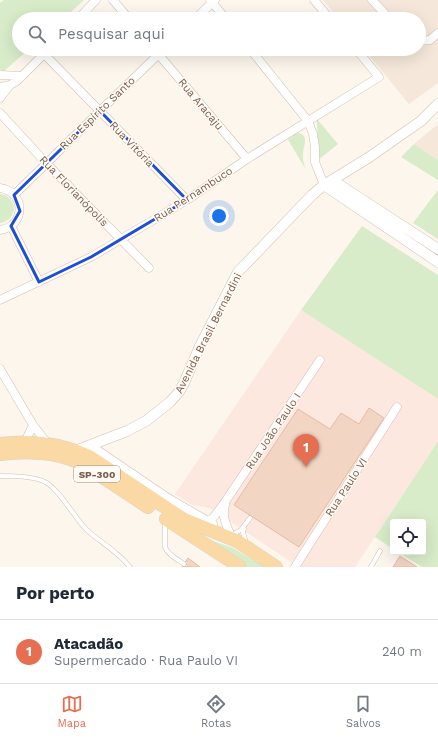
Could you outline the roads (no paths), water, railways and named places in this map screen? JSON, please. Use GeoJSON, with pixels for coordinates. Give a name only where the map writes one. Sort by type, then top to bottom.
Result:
{"type":"FeatureCollection","features":[{"type":"Feature","properties":{"kind":"main road","name":"SP-300"},"geometry":{"type":"LineString","coordinates":[[0,444],[25,442],[47,443],[66,447],[90,457],[183,519],[205,524],[237,541],[276,567]]}},
{"type":"Feature","properties":{"kind":"main road","name":"SP-300"},"geometry":{"type":"LineString","coordinates":[[0,454],[36,452],[70,459],[91,470],[240,567]]}},
{"type":"Feature","properties":{"kind":"street"},"geometry":{"type":"LineString","coordinates":[[85,12],[96,0]]}},
{"type":"Feature","properties":{"kind":"street"},"geometry":{"type":"LineString","coordinates":[[113,0],[123,12]]}},
{"type":"Feature","properties":{"kind":"street"},"geometry":{"type":"LineString","coordinates":[[314,0],[324,12]]}},
{"type":"Feature","properties":{"kind":"street"},"geometry":{"type":"LineString","coordinates":[[372,0],[383,12]]}},
{"type":"Feature","properties":{"kind":"street"},"geometry":{"type":"LineString","coordinates":[[202,12],[213,1],[221,12]]}},
{"type":"Feature","properties":{"kind":"street"},"geometry":{"type":"LineString","coordinates":[[426,40],[430,40],[438,33]]}},
{"type":"Feature","properties":{"kind":"street"},"geometry":{"type":"LineString","coordinates":[[0,98],[10,85],[17,81],[41,56]]}},
{"type":"Feature","properties":{"kind":"street","name":"Rua Vitória"},"geometry":{"type":"LineString","coordinates":[[51,56],[100,110],[187,200]]}},
{"type":"Feature","properties":{"kind":"street","name":"Rua Espírito Santo"},"geometry":{"type":"LineString","coordinates":[[14,195],[154,56]]}},
{"type":"Feature","properties":{"kind":"street","name":"Rua Aracaju"},"geometry":{"type":"LineString","coordinates":[[163,56],[247,159]]}},
{"type":"Feature","properties":{"kind":"street"},"geometry":{"type":"LineString","coordinates":[[256,56],[308,121],[313,134],[315,162],[320,174],[328,183],[438,262]]}},
{"type":"Feature","properties":{"kind":"street","name":"Rua Pernambuco"},"geometry":{"type":"LineString","coordinates":[[0,300],[91,257],[187,200],[247,159],[380,76],[362,56]]}},
{"type":"Feature","properties":{"kind":"street"},"geometry":{"type":"LineString","coordinates":[[0,75],[22,76]]}},
{"type":"Feature","properties":{"kind":"street"},"geometry":{"type":"LineString","coordinates":[[0,86],[10,85]]}},
{"type":"Feature","properties":{"kind":"street","name":"Avenida Brasil Bernardini"},"geometry":{"type":"LineString","coordinates":[[75,451],[127,431],[146,421],[160,411],[175,397],[184,383],[200,346],[238,272],[312,195],[421,121],[438,104]]}},
{"type":"Feature","properties":{"kind":"street","name":"Rua Florianópolis"},"geometry":{"type":"LineString","coordinates":[[0,113],[46,163],[149,268]]}},
{"type":"Feature","properties":{"kind":"street"},"geometry":{"type":"LineString","coordinates":[[328,183],[438,248]]}},
{"type":"Feature","properties":{"kind":"street"},"geometry":{"type":"LineString","coordinates":[[0,188],[6,189],[14,195],[18,201],[20,211],[18,218],[10,226],[0,230]]}},
{"type":"Feature","properties":{"kind":"street"},"geometry":{"type":"LineString","coordinates":[[10,226],[39,282]]}},
{"type":"Feature","properties":{"kind":"street","name":"Rua João Paulo I"},"geometry":{"type":"LineString","coordinates":[[205,524],[215,516],[225,502],[320,360]]}},
{"type":"Feature","properties":{"kind":"street"},"geometry":{"type":"LineString","coordinates":[[0,369],[33,425],[47,443]]}},
{"type":"Feature","properties":{"kind":"street","name":"Rua Paulo VI"},"geometry":{"type":"LineString","coordinates":[[295,567],[397,407]]}},
{"type":"Feature","properties":{"kind":"street"},"geometry":{"type":"LineString","coordinates":[[25,442],[33,425]]}},
{"type":"Feature","properties":{"kind":"street"},"geometry":{"type":"LineString","coordinates":[[90,445],[205,524],[229,531],[245,539],[260,550],[264,559]]}},
{"type":"Feature","properties":{"kind":"street"},"geometry":{"type":"LineString","coordinates":[[225,502],[223,511],[225,523],[229,531]]}},
{"type":"Feature","properties":{"kind":"lane"},"geometry":{"type":"LineString","coordinates":[[0,476],[14,476],[44,481],[62,498],[85,528],[98,540],[117,553],[130,567]]}},
{"type":"Feature","properties":{"kind":"lane"},"geometry":{"type":"LineString","coordinates":[[165,518],[166,550],[184,564]]}},
{"type":"Feature","properties":{"kind":"lane"},"geometry":{"type":"LineString","coordinates":[[229,531],[239,532],[250,518]]}},
{"type":"Feature","properties":{"kind":"lane"},"geometry":{"type":"LineString","coordinates":[[244,527],[243,533],[245,539]]}},
{"type":"Feature","properties":{"kind":"lane"},"geometry":{"type":"LineString","coordinates":[[371,567],[380,551]]}},
{"type":"Feature","properties":{"kind":"place","name":"Atacadão"},"geometry":{"type":"Point","coordinates":[306,467]}}]}
